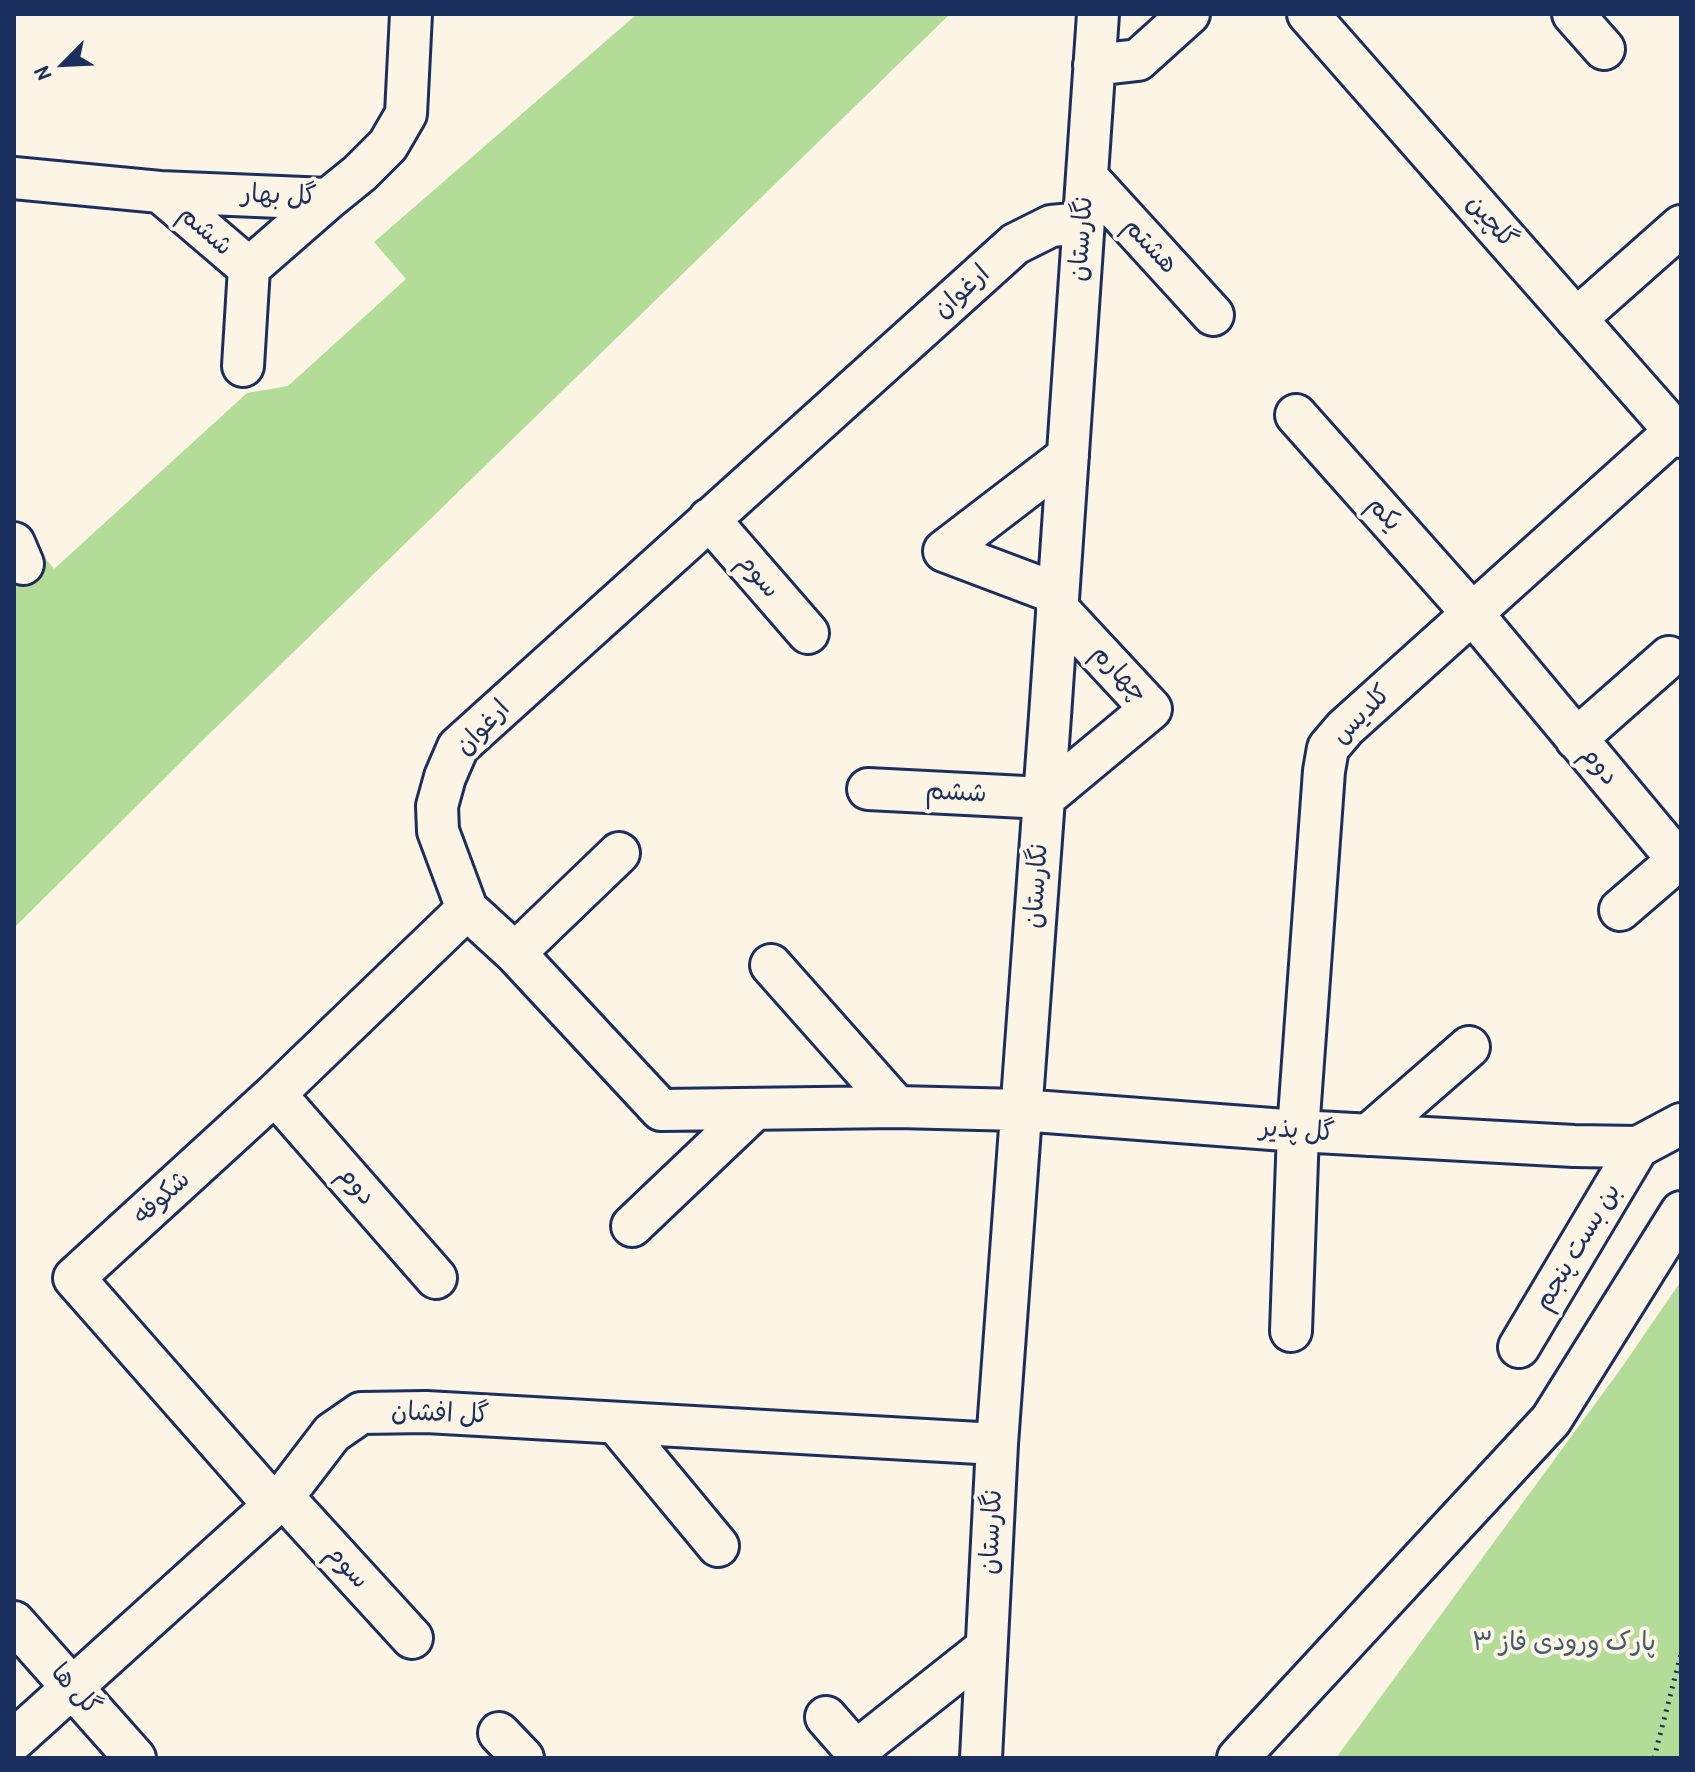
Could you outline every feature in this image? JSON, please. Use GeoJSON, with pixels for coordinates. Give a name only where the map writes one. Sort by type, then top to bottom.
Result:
{"type":"FeatureCollection","features":[{"type":"Feature","properties":{"kind":"street","name":"گل بهار"},"geometry":{"type":"LineString","coordinates":[[14,178],[160,192],[328,199],[388,145],[406,114],[411,14]]}},
{"type":"Feature","properties":{"kind":"street","name":"نگارستان"},"geometry":{"type":"LineString","coordinates":[[981,1758],[997,1444],[1098,14]]}},
{"type":"Feature","properties":{"kind":"street"},"geometry":{"type":"LineString","coordinates":[[1094,65],[1138,60],[1189,14]]}},
{"type":"Feature","properties":{"kind":"street","name":"گلچین"},"geometry":{"type":"LineString","coordinates":[[1308,14],[1678,434]]}},
{"type":"Feature","properties":{"kind":"street"},"geometry":{"type":"LineString","coordinates":[[1573,14],[1604,49]]}},
{"type":"Feature","properties":{"kind":"street","name":"هشتم"},"geometry":{"type":"LineString","coordinates":[[1087,177],[1213,315]]}},
{"type":"Feature","properties":{"kind":"street","name":"ششم"},"geometry":{"type":"LineString","coordinates":[[160,192],[249,268],[243,366]]}},
{"type":"Feature","properties":{"kind":"street"},"geometry":{"type":"LineString","coordinates":[[249,268],[328,199]]}},
{"type":"Feature","properties":{"kind":"street","name":"ارغوان"},"geometry":{"type":"LineString","coordinates":[[1020,1110],[897,1107],[661,1110],[515,953],[467,909],[438,831],[437,806],[458,747],[709,519],[1015,244],[1051,226],[1083,223]]}},
{"type":"Feature","properties":{"kind":"street"},"geometry":{"type":"LineString","coordinates":[[1576,319],[1681,226]]}},
{"type":"Feature","properties":{"kind":"street","name":"یکم"},"geometry":{"type":"LineString","coordinates":[[1296,415],[1472,613]]}},
{"type":"Feature","properties":{"kind":"street","name":"کلدیس"},"geometry":{"type":"LineString","coordinates":[[1291,1331],[1298,1131],[1328,748],[1345,728],[1472,613],[1678,434]]}},
{"type":"Feature","properties":{"kind":"street"},"geometry":{"type":"LineString","coordinates":[[1058,601],[944,551],[1068,456]]}},
{"type":"Feature","properties":{"kind":"street","name":"سوم"},"geometry":{"type":"LineString","coordinates":[[709,519],[808,633]]}},
{"type":"Feature","properties":{"kind":"street","name":"چهارم"},"geometry":{"type":"LineString","coordinates":[[1044,798],[1151,709],[1058,601]]}},
{"type":"Feature","properties":{"kind":"street","name":"دوم"},"geometry":{"type":"LineString","coordinates":[[1472,613],[1678,860],[1620,910]]}},
{"type":"Feature","properties":{"kind":"street"},"geometry":{"type":"LineString","coordinates":[[1576,739],[1669,657]]}},
{"type":"Feature","properties":{"kind":"street","name":"ششم"},"geometry":{"type":"LineString","coordinates":[[868,789],[1044,798]]}},
{"type":"Feature","properties":{"kind":"street"},"geometry":{"type":"LineString","coordinates":[[515,953],[619,853]]}},
{"type":"Feature","properties":{"kind":"street","name":"شکوفه"},"geometry":{"type":"LineString","coordinates":[[278,1500],[74,1278],[275,1094],[467,909]]}},
{"type":"Feature","properties":{"kind":"street"},"geometry":{"type":"LineString","coordinates":[[771,965],[897,1107]]}},
{"type":"Feature","properties":{"kind":"street"},"geometry":{"type":"LineString","coordinates":[[1368,1135],[1469,1047]]}},
{"type":"Feature","properties":{"kind":"street","name":"دوم"},"geometry":{"type":"LineString","coordinates":[[275,1094],[436,1278]]}},
{"type":"Feature","properties":{"kind":"street"},"geometry":{"type":"LineString","coordinates":[[632,1226],[755,1109]]}},
{"type":"Feature","properties":{"kind":"street","name":"گل پذیر"},"geometry":{"type":"LineString","coordinates":[[1020,1110],[1298,1131],[1638,1147]]}},
{"type":"Feature","properties":{"kind":"street"},"geometry":{"type":"LineString","coordinates":[[1638,1147],[1681,1124]]}},
{"type":"Feature","properties":{"kind":"street","name":"بن بست پنجم"},"geometry":{"type":"LineString","coordinates":[[1519,1347],[1638,1147]]}},
{"type":"Feature","properties":{"kind":"street"},"geometry":{"type":"LineString","coordinates":[[1238,1758],[1551,1420],[1681,1212]]}},
{"type":"Feature","properties":{"kind":"street","name":"گل افشان"},"geometry":{"type":"LineString","coordinates":[[14,1740],[278,1500],[332,1433],[361,1413],[426,1412],[997,1444]]}},
{"type":"Feature","properties":{"kind":"street"},"geometry":{"type":"LineString","coordinates":[[616,1423],[718,1546]]}},
{"type":"Feature","properties":{"kind":"street","name":"سوم"},"geometry":{"type":"LineString","coordinates":[[278,1500],[412,1638]]}},
{"type":"Feature","properties":{"kind":"street","name":"گل ها"},"geometry":{"type":"LineString","coordinates":[[14,1622],[135,1758]]}},
{"type":"Feature","properties":{"kind":"street"},"geometry":{"type":"LineString","coordinates":[[826,1717],[859,1755],[986,1648]]}},
{"type":"Feature","properties":{"kind":"path"},"geometry":{"type":"LineString","coordinates":[[1654,1758],[1681,1654]]}},
{"type":"Feature","properties":{"kind":"green space"},"geometry":{"type":"Polygon","coordinates":[[[637,14],[950,14],[204,739],[14,928],[14,519],[54,569],[247,393],[288,386],[406,279],[374,242],[637,14]]]}},
{"type":"Feature","properties":{"kind":"green space","name":"پارک ورودی فاز ۳"},"geometry":{"type":"Polygon","coordinates":[[[1681,1281],[1681,1758],[1336,1758],[1622,1367],[1681,1281]]]}}]}
